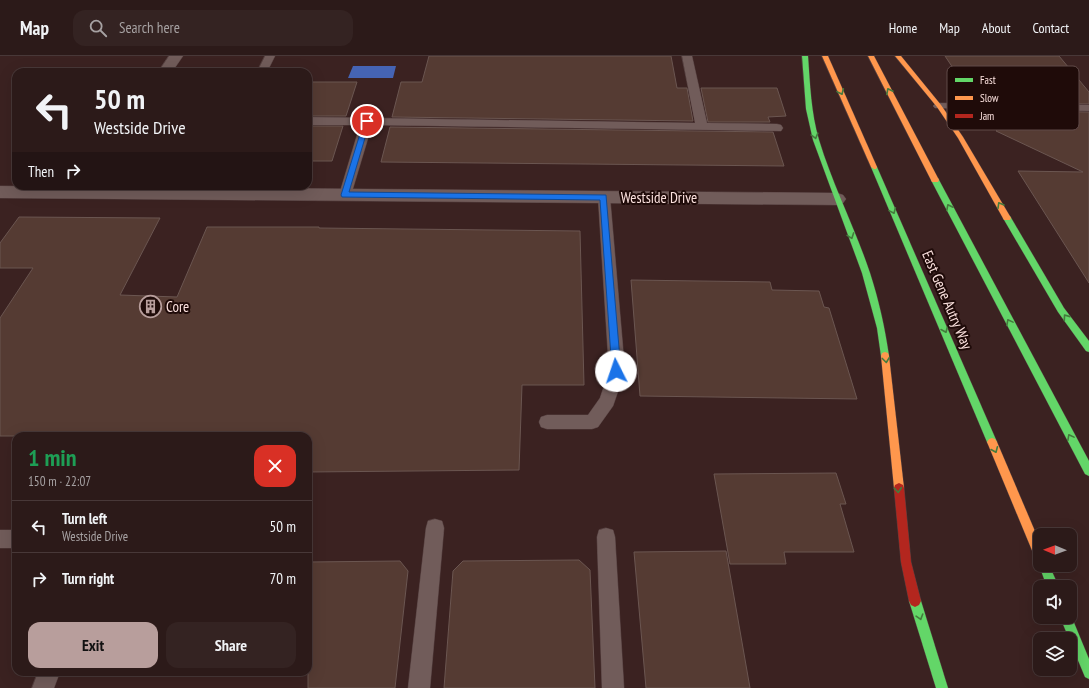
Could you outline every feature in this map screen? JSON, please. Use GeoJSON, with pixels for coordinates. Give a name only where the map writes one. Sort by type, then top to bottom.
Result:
{"type":"FeatureCollection","features":[{"type":"Feature","properties":{"kind":"street"},"geometry":{"type":"LineString","coordinates":[[168,68],[176,56]]}},
{"type":"Feature","properties":{"kind":"street"},"geometry":{"type":"LineString","coordinates":[[805,56],[810,116],[816,140],[875,300],[883,332],[906,562],[916,604],[942,688]]}},
{"type":"Feature","properties":{"kind":"street","name":"East Gene Autry Way"},"geometry":{"type":"LineString","coordinates":[[825,56],[936,307],[1033,539]]}},
{"type":"Feature","properties":{"kind":"street"},"geometry":{"type":"LineString","coordinates":[[871,56],[1004,312],[1089,471]]}},
{"type":"Feature","properties":{"kind":"street"},"geometry":{"type":"LineString","coordinates":[[898,56],[939,106],[947,118]]}},
{"type":"Feature","properties":{"kind":"street"},"geometry":{"type":"LineString","coordinates":[[955,130],[1061,310],[1089,348]]}},
{"type":"Feature","properties":{"kind":"street","name":"Westside Drive"},"geometry":{"type":"LineString","coordinates":[[0,192],[59,190]]}},
{"type":"Feature","properties":{"kind":"street","name":"Westside Drive"},"geometry":{"type":"LineString","coordinates":[[132,190],[344,195],[838,199]]}},
{"type":"Feature","properties":{"kind":"street"},"geometry":{"type":"LineString","coordinates":[[1069,624],[1089,672]]}},
{"type":"Feature","properties":{"kind":"lane"},"geometry":{"type":"LineString","coordinates":[[264,68],[270,56]]}},
{"type":"Feature","properties":{"kind":"lane"},"geometry":{"type":"LineString","coordinates":[[687,56],[702,127]]}},
{"type":"Feature","properties":{"kind":"lane"},"geometry":{"type":"LineString","coordinates":[[939,106],[947,106]]}},
{"type":"Feature","properties":{"kind":"lane"},"geometry":{"type":"LineString","coordinates":[[1079,108],[1089,108]]}},
{"type":"Feature","properties":{"kind":"lane"},"geometry":{"type":"LineString","coordinates":[[312,121],[777,128]]}},
{"type":"Feature","properties":{"kind":"lane"},"geometry":{"type":"LineString","coordinates":[[344,195],[367,121]]}},
{"type":"Feature","properties":{"kind":"lane"},"geometry":{"type":"LineString","coordinates":[[547,422],[592,422],[608,401],[616,371],[604,197]]}},
{"type":"Feature","properties":{"kind":"lane"},"geometry":{"type":"LineString","coordinates":[[418,688],[434,528]]}},
{"type":"Feature","properties":{"kind":"lane"},"geometry":{"type":"LineString","coordinates":[[606,538],[613,688]]}},
{"type":"Feature","properties":{"kind":"lane"},"geometry":{"type":"LineString","coordinates":[[0,539],[12,539]]}},
{"type":"Feature","properties":{"kind":"lane"},"geometry":{"type":"LineString","coordinates":[[43,688],[48,676]]}},
{"type":"Feature","properties":{"kind":"water"},"geometry":{"type":"Polygon","coordinates":[[[353,66],[396,66],[393,78],[348,78],[353,66]]]}},
{"type":"Feature","properties":{"kind":"building"},"geometry":{"type":"Polygon","coordinates":[[[429,56],[671,56],[677,88],[687,88],[693,121],[392,117],[401,82],[422,82],[429,56]]]}},
{"type":"Feature","properties":{"kind":"building"},"geometry":{"type":"Polygon","coordinates":[[[945,56],[1059,56],[1067,66],[952,66],[945,56]]]}},
{"type":"Feature","properties":{"kind":"building"},"geometry":{"type":"Polygon","coordinates":[[[1079,80],[1089,92],[1089,104],[1079,104],[1079,80]]]}},
{"type":"Feature","properties":{"kind":"building"},"geometry":{"type":"Polygon","coordinates":[[[312,82],[357,82],[346,116],[312,116],[312,82]]]}},
{"type":"Feature","properties":{"kind":"building"},"geometry":{"type":"Polygon","coordinates":[[[701,88],[777,88],[786,116],[768,117],[770,122],[708,122],[701,88]]]}},
{"type":"Feature","properties":{"kind":"building"},"geometry":{"type":"Polygon","coordinates":[[[1079,112],[1089,112],[1089,283],[1018,171],[1083,172],[996,131],[1079,130],[1079,112]]]}},
{"type":"Feature","properties":{"kind":"building"},"geometry":{"type":"Polygon","coordinates":[[[312,126],[343,126],[332,161],[312,161],[312,126]]]}},
{"type":"Feature","properties":{"kind":"building"},"geometry":{"type":"Polygon","coordinates":[[[390,127],[773,132],[784,166],[381,162],[390,127]]]}},
{"type":"Feature","properties":{"kind":"building","name":"Core"},"geometry":{"type":"Polygon","coordinates":[[[19,217],[160,218],[120,295],[177,297],[207,227],[319,227],[580,231],[584,385],[522,385],[519,470],[312,472],[312,432],[12,432],[12,436],[0,436],[0,318],[33,268],[0,268],[0,243],[19,217]]]}},
{"type":"Feature","properties":{"kind":"building"},"geometry":{"type":"Polygon","coordinates":[[[631,280],[770,282],[772,290],[819,291],[824,307],[829,308],[857,399],[640,396],[631,280]]]}},
{"type":"Feature","properties":{"kind":"building"},"geometry":{"type":"Polygon","coordinates":[[[836,473],[846,504],[840,504],[854,552],[784,552],[786,564],[730,564],[714,474],[836,473]]]}},
{"type":"Feature","properties":{"kind":"building"},"geometry":{"type":"Polygon","coordinates":[[[726,551],[750,688],[646,688],[634,552],[726,551]]]}},
{"type":"Feature","properties":{"kind":"building"},"geometry":{"type":"Polygon","coordinates":[[[579,560],[590,570],[595,688],[444,688],[453,571],[463,561],[579,560]]]}},
{"type":"Feature","properties":{"kind":"building"},"geometry":{"type":"Polygon","coordinates":[[[400,561],[408,571],[395,688],[308,688],[308,676],[312,676],[312,562],[400,561]]]}},
{"type":"Feature","properties":{"kind":"traffic: fast"},"geometry":{"type":"LineString","coordinates":[[805,56],[807,88],[813,130],[825,167],[866,273],[881,328],[885,356]]}},
{"type":"Feature","properties":{"kind":"traffic: fast"},"geometry":{"type":"LineString","coordinates":[[874,167],[992,442]]}},
{"type":"Feature","properties":{"kind":"traffic: fast"},"geometry":{"type":"LineString","coordinates":[[935,180],[1089,471]]}},
{"type":"Feature","properties":{"kind":"traffic: fast"},"geometry":{"type":"LineString","coordinates":[[1007,218],[1061,310],[1089,348]]}},
{"type":"Feature","properties":{"kind":"traffic: fast"},"geometry":{"type":"LineString","coordinates":[[1047,572],[1050,580]]}},
{"type":"Feature","properties":{"kind":"traffic: fast"},"geometry":{"type":"LineString","coordinates":[[915,601],[942,688]]}},
{"type":"Feature","properties":{"kind":"traffic: fast"},"geometry":{"type":"LineString","coordinates":[[1069,624],[1089,673]]}},
{"type":"Feature","properties":{"kind":"traffic: slow"},"geometry":{"type":"LineString","coordinates":[[825,56],[874,167]]}},
{"type":"Feature","properties":{"kind":"traffic: slow"},"geometry":{"type":"LineString","coordinates":[[871,56],[935,180]]}},
{"type":"Feature","properties":{"kind":"traffic: slow"},"geometry":{"type":"LineString","coordinates":[[898,56],[947,118]]}},
{"type":"Feature","properties":{"kind":"traffic: slow"},"geometry":{"type":"LineString","coordinates":[[956,130],[1007,218]]}},
{"type":"Feature","properties":{"kind":"traffic: slow"},"geometry":{"type":"LineString","coordinates":[[885,356],[899,488]]}},
{"type":"Feature","properties":{"kind":"traffic: slow"},"geometry":{"type":"LineString","coordinates":[[992,442],[1033,539]]}},
{"type":"Feature","properties":{"kind":"traffic: jam"},"geometry":{"type":"LineString","coordinates":[[899,488],[906,562],[915,601]]}},
{"type":"Feature","properties":{"kind":"place","name":"Core"},"geometry":{"type":"Point","coordinates":[151,307]}},
{"type":"Feature","properties":{"kind":"route"},"geometry":{"type":"LineString","coordinates":[[367,121],[344,195],[604,197],[616,371]]}}]}
